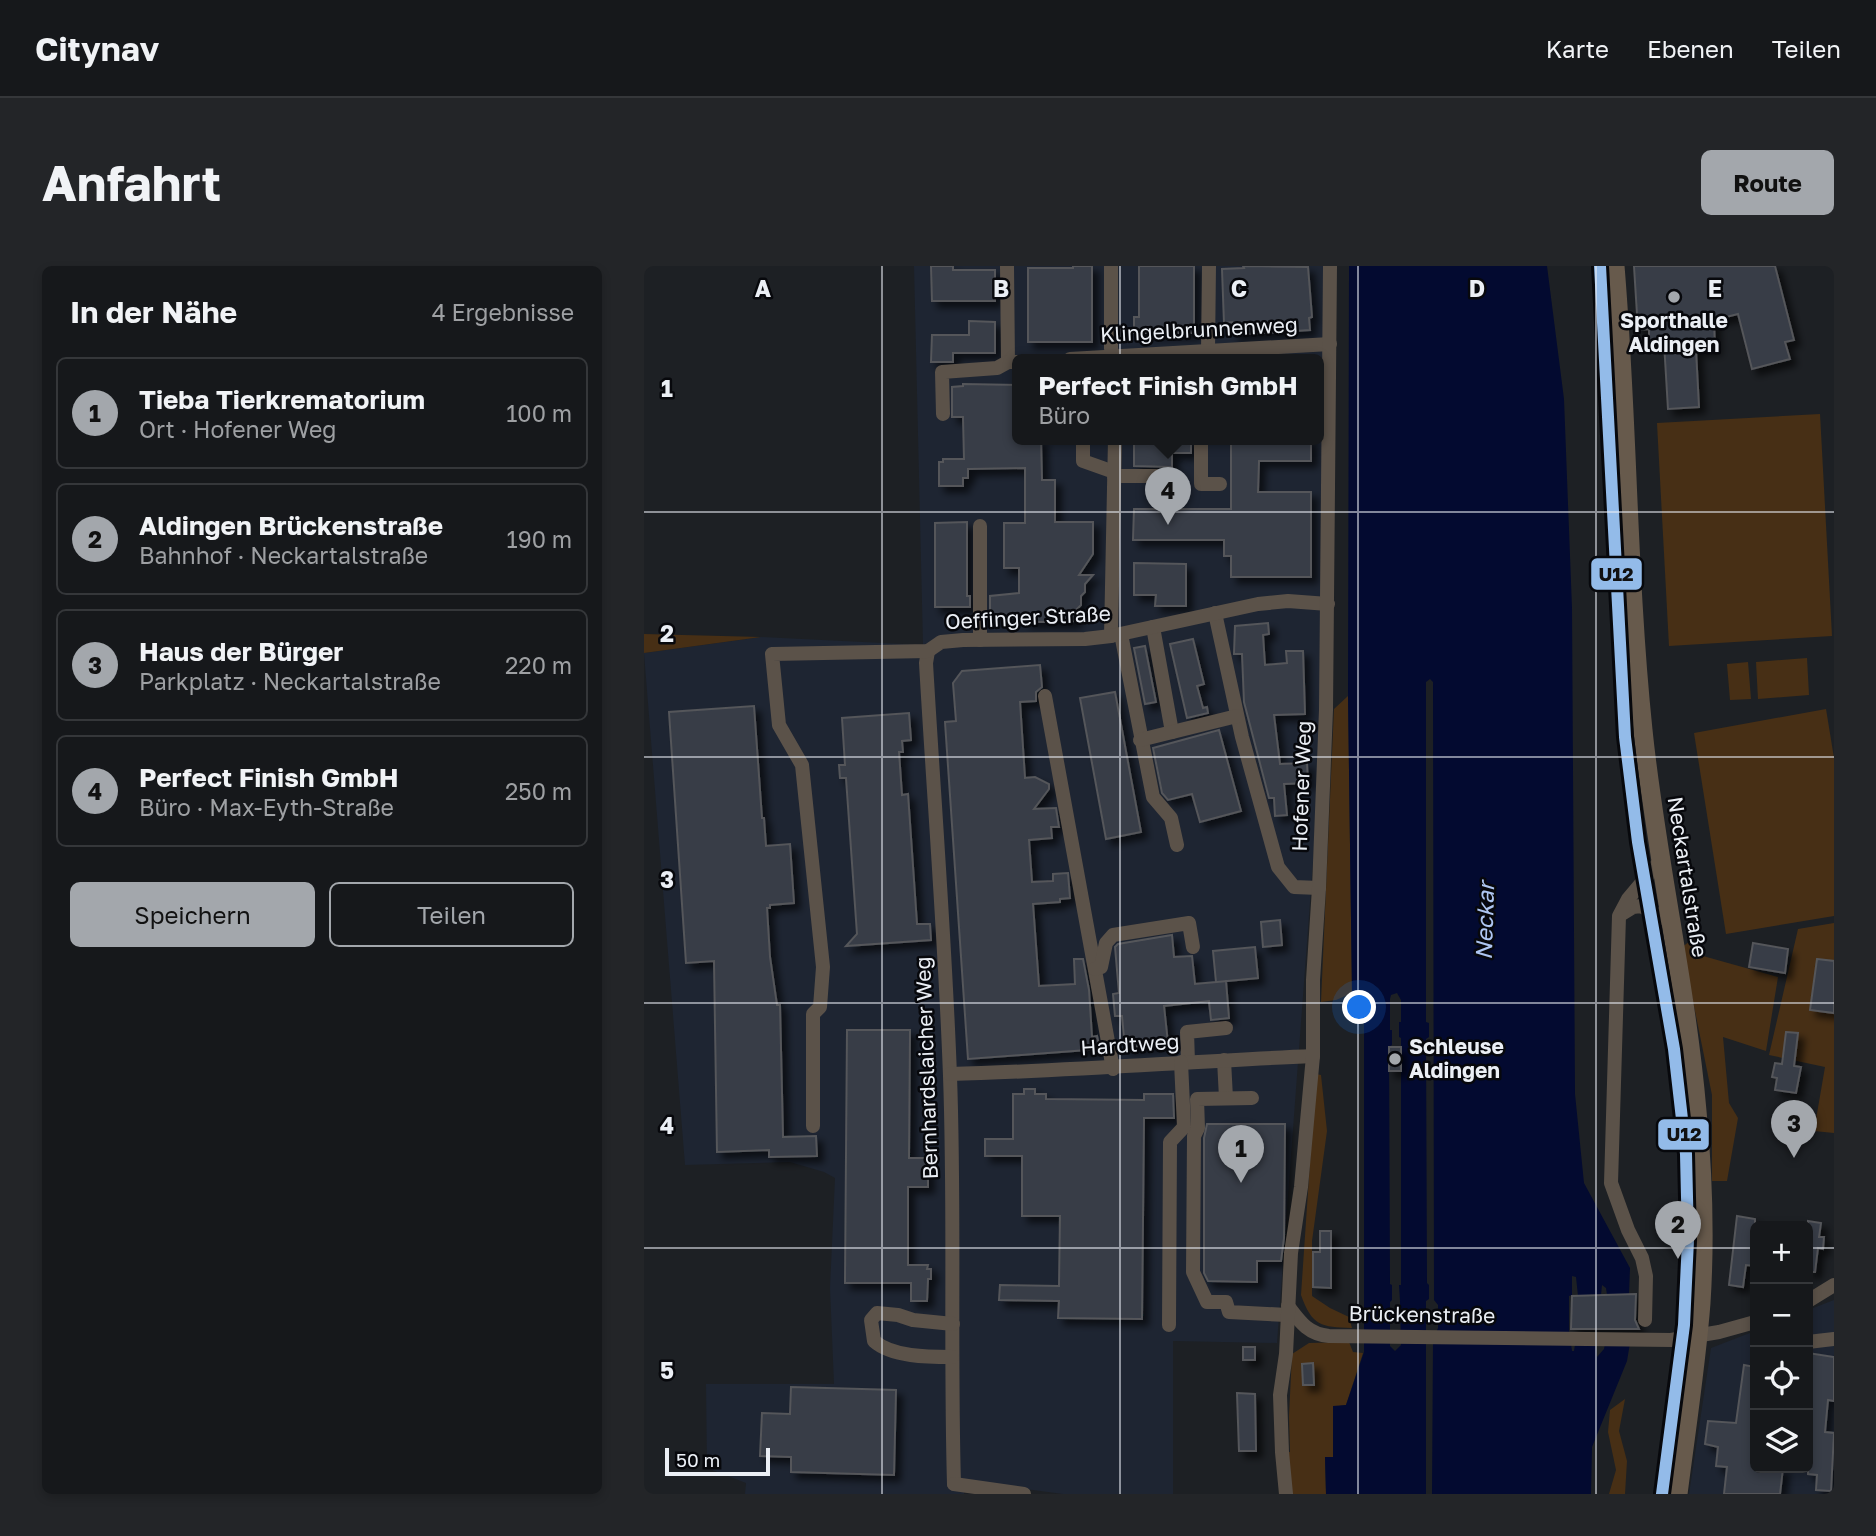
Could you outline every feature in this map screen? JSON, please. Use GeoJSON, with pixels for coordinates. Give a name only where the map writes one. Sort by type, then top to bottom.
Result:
{"type":"FeatureCollection","features":[{"type":"Feature","properties":{"kind":"main road","name":"Neckartalstraße"},"geometry":{"type":"LineString","coordinates":[[1615,266],[1635,638],[1643,731],[1660,861],[1689,1038],[1697,1111],[1703,1230],[1697,1345],[1678,1494]]}},
{"type":"Feature","properties":{"kind":"street"},"geometry":{"type":"LineString","coordinates":[[1007,266],[1012,354]]}},
{"type":"Feature","properties":{"kind":"street"},"geometry":{"type":"LineString","coordinates":[[1111,266],[1113,354]]}},
{"type":"Feature","properties":{"kind":"street"},"geometry":{"type":"LineString","coordinates":[[1203,354],[1209,266]]}},
{"type":"Feature","properties":{"kind":"street","name":"Hofener Weg"},"geometry":{"type":"LineString","coordinates":[[1288,1311],[1312,1056],[1313,980],[1319,888],[1328,604],[1330,266]]}},
{"type":"Feature","properties":{"kind":"street","name":"Klingelbrunnenweg"},"geometry":{"type":"LineString","coordinates":[[1203,354],[1331,344]]}},
{"type":"Feature","properties":{"kind":"street"},"geometry":{"type":"LineString","coordinates":[[943,414],[942,372],[997,368],[1012,362]]}},
{"type":"Feature","properties":{"kind":"street"},"geometry":{"type":"LineString","coordinates":[[1083,445],[1083,461],[1114,474],[1158,476]]}},
{"type":"Feature","properties":{"kind":"street"},"geometry":{"type":"LineString","coordinates":[[1115,445],[1116,635],[1153,797],[1171,818],[1177,845]]}},
{"type":"Feature","properties":{"kind":"street"},"geometry":{"type":"LineString","coordinates":[[1201,445],[1201,484],[1220,484]]}},
{"type":"Feature","properties":{"kind":"street"},"geometry":{"type":"LineString","coordinates":[[980,526],[980,640]]}},
{"type":"Feature","properties":{"kind":"street","name":"Oeffinger Straße"},"geometry":{"type":"LineString","coordinates":[[813,1126],[813,1014],[820,1007],[823,967],[802,765],[779,725],[772,653],[928,651],[942,642],[1085,639],[1116,635],[1258,604],[1288,601],[1328,604]]}},
{"type":"Feature","properties":{"kind":"street"},"geometry":{"type":"LineString","coordinates":[[1214,613],[1237,716],[1278,867],[1294,887],[1319,888]]}},
{"type":"Feature","properties":{"kind":"street"},"geometry":{"type":"LineString","coordinates":[[1153,627],[1172,732]]}},
{"type":"Feature","properties":{"kind":"street","name":"Bernhardslaicher Weg"},"geometry":{"type":"LineString","coordinates":[[928,651],[927,677],[950,1074],[953,1198],[951,1489]]}},
{"type":"Feature","properties":{"kind":"street"},"geometry":{"type":"LineString","coordinates":[[1045,696],[1113,1069]]}},
{"type":"Feature","properties":{"kind":"street"},"geometry":{"type":"LineString","coordinates":[[1140,740],[1237,716]]}},
{"type":"Feature","properties":{"kind":"street"},"geometry":{"type":"LineString","coordinates":[[1645,1320],[1646,1276],[1642,1258],[1628,1230],[1611,1183],[1619,916],[1628,899],[1660,861]]}},
{"type":"Feature","properties":{"kind":"street"},"geometry":{"type":"LineString","coordinates":[[1619,916],[1641,905],[1671,922]]}},
{"type":"Feature","properties":{"kind":"street"},"geometry":{"type":"LineString","coordinates":[[1095,969],[1101,967],[1106,943],[1113,935],[1189,923],[1193,947]]}},
{"type":"Feature","properties":{"kind":"street"},"geometry":{"type":"LineString","coordinates":[[1169,1325],[1170,1142],[1184,1127],[1187,1032],[1226,1028]]}},
{"type":"Feature","properties":{"kind":"street","name":"Hardtweg"},"geometry":{"type":"LineString","coordinates":[[950,1074],[1113,1069],[1185,1062],[1312,1056]]}},
{"type":"Feature","properties":{"kind":"street"},"geometry":{"type":"LineString","coordinates":[[1224,1060],[1226,1098]]}},
{"type":"Feature","properties":{"kind":"street"},"geometry":{"type":"LineString","coordinates":[[1252,1098],[1197,1099],[1198,1128],[1194,1136],[1193,1272],[1207,1302],[1226,1302],[1229,1312],[1288,1311],[1280,1395],[1286,1494]]}},
{"type":"Feature","properties":{"kind":"street"},"geometry":{"type":"LineString","coordinates":[[1813,1298],[1834,1285]]}},
{"type":"Feature","properties":{"kind":"street","name":"Brückenstraße"},"geometry":{"type":"LineString","coordinates":[[1288,1311],[1301,1325],[1316,1335],[1671,1340],[1750,1323]]}},
{"type":"Feature","properties":{"kind":"street"},"geometry":{"type":"LineString","coordinates":[[952,1357],[933,1357],[882,1349],[874,1341],[871,1320],[877,1313],[953,1324]]}},
{"type":"Feature","properties":{"kind":"street"},"geometry":{"type":"LineString","coordinates":[[1813,1341],[1834,1339]]}},
{"type":"Feature","properties":{"kind":"street"},"geometry":{"type":"LineString","coordinates":[[951,1489],[1024,1494]]}},
{"type":"Feature","properties":{"kind":"shaded area"},"geometry":{"type":"Polygon","coordinates":[[[914,266],[1324,266],[1328,604],[1316,822],[1277,1343],[1173,1341],[1173,1494],[1063,1494],[966,1481],[964,1494],[745,1494],[746,1483],[707,1468],[706,1384],[834,1384],[830,1288],[835,1178],[790,1162],[685,1165],[644,653],[761,637],[923,645],[914,266]]]}},
{"type":"Feature","properties":{"kind":"shaded area"},"geometry":{"type":"Polygon","coordinates":[[[1820,414],[1832,636],[1669,646],[1657,423],[1820,414]]]}},
{"type":"Feature","properties":{"kind":"shaded area"},"geometry":{"type":"Polygon","coordinates":[[[644,634],[761,637],[644,653],[644,634]]]}},
{"type":"Feature","properties":{"kind":"shaded area"},"geometry":{"type":"Polygon","coordinates":[[[1807,658],[1809,695],[1758,699],[1756,662],[1807,658]]]}},
{"type":"Feature","properties":{"kind":"shaded area"},"geometry":{"type":"Polygon","coordinates":[[[1748,662],[1751,699],[1730,700],[1727,664],[1748,662]]]}},
{"type":"Feature","properties":{"kind":"shaded area"},"geometry":{"type":"Polygon","coordinates":[[[1348,696],[1352,993],[1336,1000],[1321,1002],[1334,709],[1348,696]]]}},
{"type":"Feature","properties":{"kind":"shaded area"},"geometry":{"type":"Polygon","coordinates":[[[1826,709],[1834,758],[1834,916],[1726,934],[1694,733],[1826,709]]]}},
{"type":"Feature","properties":{"kind":"shaded area"},"geometry":{"type":"Polygon","coordinates":[[[1834,923],[1834,1133],[1814,1131],[1825,1067],[1769,1055],[1798,929],[1834,923]]]}},
{"type":"Feature","properties":{"kind":"shaded area"},"geometry":{"type":"Polygon","coordinates":[[[1700,934],[1703,956],[1778,977],[1766,1051],[1723,1037],[1729,1103],[1738,1118],[1727,1181],[1712,1181],[1712,1095],[1682,947],[1700,934]]]}},
{"type":"Feature","properties":{"kind":"shaded area"},"geometry":{"type":"Polygon","coordinates":[[[1316,1074],[1321,1075],[1327,1131],[1312,1241],[1312,1296],[1349,1317],[1352,1328],[1319,1323],[1309,1313],[1301,1295],[1316,1074]]]}},
{"type":"Feature","properties":{"kind":"shaded area"},"geometry":{"type":"Polygon","coordinates":[[[1834,1300],[1834,1494],[1689,1494],[1711,1348],[1750,1333],[1750,1473],[1813,1473],[1813,1308],[1834,1300]]]}},
{"type":"Feature","properties":{"kind":"shaded area"},"geometry":{"type":"Polygon","coordinates":[[[1349,1342],[1353,1352],[1363,1353],[1346,1405],[1333,1407],[1333,1457],[1325,1458],[1326,1494],[1286,1494],[1282,1452],[1290,1452],[1292,1354],[1309,1343],[1349,1342]]]}},
{"type":"Feature","properties":{"kind":"shaded area"},"geometry":{"type":"Polygon","coordinates":[[[1625,1399],[1619,1431],[1627,1461],[1625,1494],[1609,1494],[1616,1470],[1608,1432],[1610,1410],[1625,1399]]]}},
{"type":"Feature","properties":{"kind":"water","name":"Neckar"},"geometry":{"type":"Polygon","coordinates":[[[1349,266],[1547,266],[1564,399],[1572,608],[1575,1094],[1584,1183],[1630,1268],[1629,1294],[1607,1295],[1606,1288],[1602,1285],[1601,1295],[1578,1296],[1576,1277],[1572,1276],[1569,1330],[1572,1351],[1576,1338],[1595,1338],[1597,1357],[1604,1349],[1606,1338],[1631,1337],[1627,1361],[1592,1447],[1591,1494],[1432,1494],[1433,1341],[1438,1328],[1438,1305],[1434,1300],[1433,682],[1430,679],[1426,682],[1429,1299],[1426,1301],[1426,1494],[1326,1494],[1325,1457],[1333,1457],[1333,1406],[1346,1405],[1364,1352],[1364,994],[1352,993],[1348,696],[1349,266]],[[1397,993],[1391,995],[1392,1045],[1389,1047],[1392,1285],[1390,1346],[1395,1351],[1401,1345],[1401,1000],[1397,993]]]}},
{"type":"Feature","properties":{"kind":"building"},"geometry":{"type":"Polygon","coordinates":[[[931,266],[953,266],[953,270],[995,270],[995,301],[932,301],[931,266]]]}},
{"type":"Feature","properties":{"kind":"building"},"geometry":{"type":"Polygon","coordinates":[[[1092,266],[1092,342],[1028,342],[1028,268],[1092,266]]]}},
{"type":"Feature","properties":{"kind":"building"},"geometry":{"type":"Polygon","coordinates":[[[1139,266],[1194,266],[1194,333],[1134,333],[1134,317],[1139,317],[1139,266]]]}},
{"type":"Feature","properties":{"kind":"building"},"geometry":{"type":"Polygon","coordinates":[[[1243,266],[1308,267],[1312,317],[1309,318],[1310,330],[1233,335],[1232,322],[1224,323],[1222,269],[1244,268],[1243,266]]]}},
{"type":"Feature","properties":{"kind":"building"},"geometry":{"type":"Polygon","coordinates":[[[1634,266],[1775,266],[1794,340],[1785,342],[1790,359],[1752,369],[1738,314],[1714,320],[1715,349],[1696,350],[1699,407],[1668,409],[1664,342],[1649,343],[1649,329],[1638,330],[1634,266]]]}},
{"type":"Feature","properties":{"kind":"building"},"geometry":{"type":"Polygon","coordinates":[[[969,321],[995,322],[995,353],[953,353],[953,362],[931,362],[932,335],[969,335],[969,321]]]}},
{"type":"Feature","properties":{"kind":"building"},"geometry":{"type":"Polygon","coordinates":[[[1012,385],[1012,445],[1041,445],[1042,480],[1055,480],[1055,522],[1093,522],[1093,554],[1079,575],[1093,575],[1085,584],[1077,618],[1072,622],[1025,622],[1025,618],[990,616],[990,596],[1019,593],[1019,568],[1004,568],[1004,523],[1025,523],[1025,468],[968,469],[968,478],[963,478],[963,486],[939,486],[939,462],[943,462],[943,459],[964,459],[963,417],[952,417],[952,387],[1012,385]]]}},
{"type":"Feature","properties":{"kind":"building"},"geometry":{"type":"Polygon","coordinates":[[[1134,445],[1191,445],[1191,453],[1172,453],[1172,467],[1134,466],[1134,445]]]}},
{"type":"Feature","properties":{"kind":"building"},"geometry":{"type":"Polygon","coordinates":[[[1231,445],[1311,445],[1311,461],[1259,461],[1258,492],[1311,492],[1311,577],[1231,577],[1231,556],[1224,556],[1224,540],[1133,540],[1134,509],[1231,509],[1231,445]]]}},
{"type":"Feature","properties":{"kind":"building"},"geometry":{"type":"Polygon","coordinates":[[[967,522],[967,596],[970,596],[970,607],[935,607],[935,523],[967,522]]]}},
{"type":"Feature","properties":{"kind":"building"},"geometry":{"type":"Polygon","coordinates":[[[1134,563],[1186,564],[1186,606],[1155,606],[1156,595],[1134,595],[1134,563]]]}},
{"type":"Feature","properties":{"kind":"building"},"geometry":{"type":"Polygon","coordinates":[[[1268,623],[1269,634],[1263,635],[1265,665],[1287,663],[1286,651],[1303,651],[1305,714],[1274,715],[1280,764],[1307,763],[1308,783],[1284,784],[1287,815],[1275,816],[1274,798],[1269,798],[1244,702],[1242,654],[1234,654],[1235,626],[1268,623]]]}},
{"type":"Feature","properties":{"kind":"building"},"geometry":{"type":"Polygon","coordinates":[[[1193,639],[1204,684],[1197,686],[1203,708],[1207,707],[1208,713],[1187,718],[1170,644],[1193,639]]]}},
{"type":"Feature","properties":{"kind":"building"},"geometry":{"type":"Polygon","coordinates":[[[1145,646],[1156,702],[1145,704],[1134,648],[1145,646]]]}},
{"type":"Feature","properties":{"kind":"building"},"geometry":{"type":"Polygon","coordinates":[[[1040,665],[1042,687],[1036,692],[1036,701],[1020,702],[1025,778],[1035,777],[1049,784],[1049,789],[1034,809],[1056,808],[1059,827],[1051,827],[1052,838],[1029,840],[1032,882],[1053,881],[1053,874],[1068,873],[1070,898],[1060,899],[1060,902],[1033,904],[1039,986],[1075,984],[1074,959],[1083,959],[1089,990],[1092,1037],[1097,1036],[1100,1049],[968,1059],[945,722],[956,721],[953,683],[962,671],[1040,665]]]}},
{"type":"Feature","properties":{"kind":"building"},"geometry":{"type":"Polygon","coordinates":[[[1115,692],[1141,832],[1106,839],[1080,698],[1115,692]]]}},
{"type":"Feature","properties":{"kind":"building"},"geometry":{"type":"Polygon","coordinates":[[[754,706],[766,846],[790,844],[794,903],[770,905],[770,908],[767,908],[770,957],[777,1005],[780,1005],[783,1137],[816,1136],[817,1156],[769,1157],[769,1150],[717,1152],[714,961],[686,963],[669,712],[754,706]]]}},
{"type":"Feature","properties":{"kind":"building"},"geometry":{"type":"Polygon","coordinates":[[[909,713],[911,740],[902,741],[903,752],[899,752],[902,795],[908,794],[917,924],[930,924],[931,940],[846,946],[857,934],[846,778],[840,778],[839,765],[845,765],[842,718],[909,713]]]}},
{"type":"Feature","properties":{"kind":"building"},"geometry":{"type":"Polygon","coordinates":[[[1219,730],[1241,811],[1200,822],[1192,794],[1168,800],[1162,793],[1153,748],[1219,730]]]}},
{"type":"Feature","properties":{"kind":"building"},"geometry":{"type":"Polygon","coordinates":[[[1280,920],[1282,945],[1263,947],[1261,922],[1280,920]]]}},
{"type":"Feature","properties":{"kind":"building"},"geometry":{"type":"Polygon","coordinates":[[[1172,935],[1174,957],[1192,956],[1195,984],[1216,982],[1213,951],[1255,947],[1258,978],[1226,981],[1229,1018],[1211,1020],[1209,1001],[1164,1006],[1168,1043],[1125,1048],[1122,1016],[1115,1016],[1113,994],[1119,993],[1115,947],[1118,944],[1172,935]]]}},
{"type":"Feature","properties":{"kind":"building"},"geometry":{"type":"Polygon","coordinates":[[[1753,943],[1788,949],[1785,973],[1749,967],[1753,943]]]}},
{"type":"Feature","properties":{"kind":"building"},"geometry":{"type":"Polygon","coordinates":[[[1817,959],[1834,961],[1834,1013],[1810,1010],[1817,959]]]}},
{"type":"Feature","properties":{"kind":"building"},"geometry":{"type":"Polygon","coordinates":[[[847,1030],[910,1030],[909,1158],[928,1158],[928,1187],[908,1187],[908,1265],[928,1265],[927,1269],[931,1269],[927,1301],[911,1301],[911,1283],[845,1283],[847,1030]]]}},
{"type":"Feature","properties":{"kind":"building"},"geometry":{"type":"Polygon","coordinates":[[[1786,1032],[1798,1033],[1794,1066],[1801,1067],[1796,1093],[1775,1090],[1777,1078],[1772,1077],[1775,1063],[1782,1064],[1786,1032]]]}},
{"type":"Feature","properties":{"kind":"building","name":"Schleuse Aldingen"},"geometry":{"type":"Polygon","coordinates":[[[1389,1047],[1401,1047],[1401,1071],[1389,1071],[1389,1047]]]}},
{"type":"Feature","properties":{"kind":"building"},"geometry":{"type":"Polygon","coordinates":[[[1024,1089],[1035,1089],[1035,1094],[1046,1094],[1046,1099],[1144,1100],[1144,1094],[1173,1094],[1174,1118],[1144,1118],[1142,1319],[1058,1318],[1059,1301],[999,1300],[1000,1285],[1059,1286],[1060,1216],[1022,1216],[1022,1156],[985,1156],[985,1139],[1013,1139],[1013,1094],[1024,1094],[1024,1089]]]}},
{"type":"Feature","properties":{"kind":"building"},"geometry":{"type":"Polygon","coordinates":[[[1207,1124],[1285,1124],[1284,1238],[1281,1261],[1257,1261],[1257,1282],[1208,1281],[1204,1273],[1204,1138],[1207,1124]]]}},
{"type":"Feature","properties":{"kind":"building"},"geometry":{"type":"Polygon","coordinates":[[[1737,1216],[1755,1219],[1750,1221],[1750,1265],[1746,1265],[1743,1287],[1729,1285],[1737,1216]]]}},
{"type":"Feature","properties":{"kind":"building"},"geometry":{"type":"Polygon","coordinates":[[[1813,1222],[1821,1223],[1819,1237],[1824,1237],[1823,1249],[1818,1248],[1815,1272],[1813,1222]]]}},
{"type":"Feature","properties":{"kind":"building"},"geometry":{"type":"Polygon","coordinates":[[[1320,1231],[1331,1231],[1331,1288],[1313,1287],[1313,1252],[1320,1252],[1320,1231]]]}},
{"type":"Feature","properties":{"kind":"building"},"geometry":{"type":"Polygon","coordinates":[[[1636,1294],[1635,1320],[1639,1329],[1571,1329],[1572,1296],[1636,1294]]]}},
{"type":"Feature","properties":{"kind":"building"},"geometry":{"type":"Polygon","coordinates":[[[1243,1347],[1255,1347],[1255,1360],[1243,1360],[1243,1347]]]}},
{"type":"Feature","properties":{"kind":"building"},"geometry":{"type":"Polygon","coordinates":[[[1813,1354],[1834,1357],[1834,1401],[1828,1400],[1825,1432],[1834,1433],[1831,1491],[1816,1490],[1817,1475],[1808,1474],[1813,1473],[1813,1354]]]}},
{"type":"Feature","properties":{"kind":"building"},"geometry":{"type":"Polygon","coordinates":[[[1313,1363],[1314,1385],[1303,1385],[1302,1364],[1313,1363]]]}},
{"type":"Feature","properties":{"kind":"building"},"geometry":{"type":"Polygon","coordinates":[[[1744,1365],[1750,1366],[1750,1473],[1782,1473],[1780,1494],[1724,1494],[1727,1467],[1716,1466],[1718,1447],[1705,1444],[1708,1421],[1736,1423],[1744,1365]]]}},
{"type":"Feature","properties":{"kind":"building"},"geometry":{"type":"Polygon","coordinates":[[[791,1387],[896,1390],[894,1475],[791,1472],[791,1457],[760,1456],[762,1413],[790,1414],[791,1387]]]}},
{"type":"Feature","properties":{"kind":"building"},"geometry":{"type":"Polygon","coordinates":[[[1237,1393],[1255,1394],[1256,1451],[1239,1451],[1237,1393]]]}},
{"type":"Feature","properties":{"kind":"transit line","name":"U12"},"geometry":{"type":"LineString","coordinates":[[1600,266],[1625,737],[1638,842],[1674,1049],[1686,1154],[1688,1240],[1684,1325],[1662,1494]]}},
{"type":"Feature","properties":{"kind":"place","name":"Sporthalle Aldingen"},"geometry":{"type":"Point","coordinates":[1674,297]}},
{"type":"Feature","properties":{"kind":"place","name":"Perfect Finish GmbH"},"geometry":{"type":"Point","coordinates":[1168,525]}},
{"type":"Feature","properties":{"kind":"place","name":"Schleuse Aldingen"},"geometry":{"type":"Point","coordinates":[1395,1059]}},
{"type":"Feature","properties":{"kind":"place","name":"Haus der Bürger"},"geometry":{"type":"Point","coordinates":[1794,1158]}},
{"type":"Feature","properties":{"kind":"place","name":"Tieba Tierkrematorium"},"geometry":{"type":"Point","coordinates":[1241,1183]}},
{"type":"Feature","properties":{"kind":"place","name":"Aldingen Brückenstraße"},"geometry":{"type":"Point","coordinates":[1678,1259]}}]}
